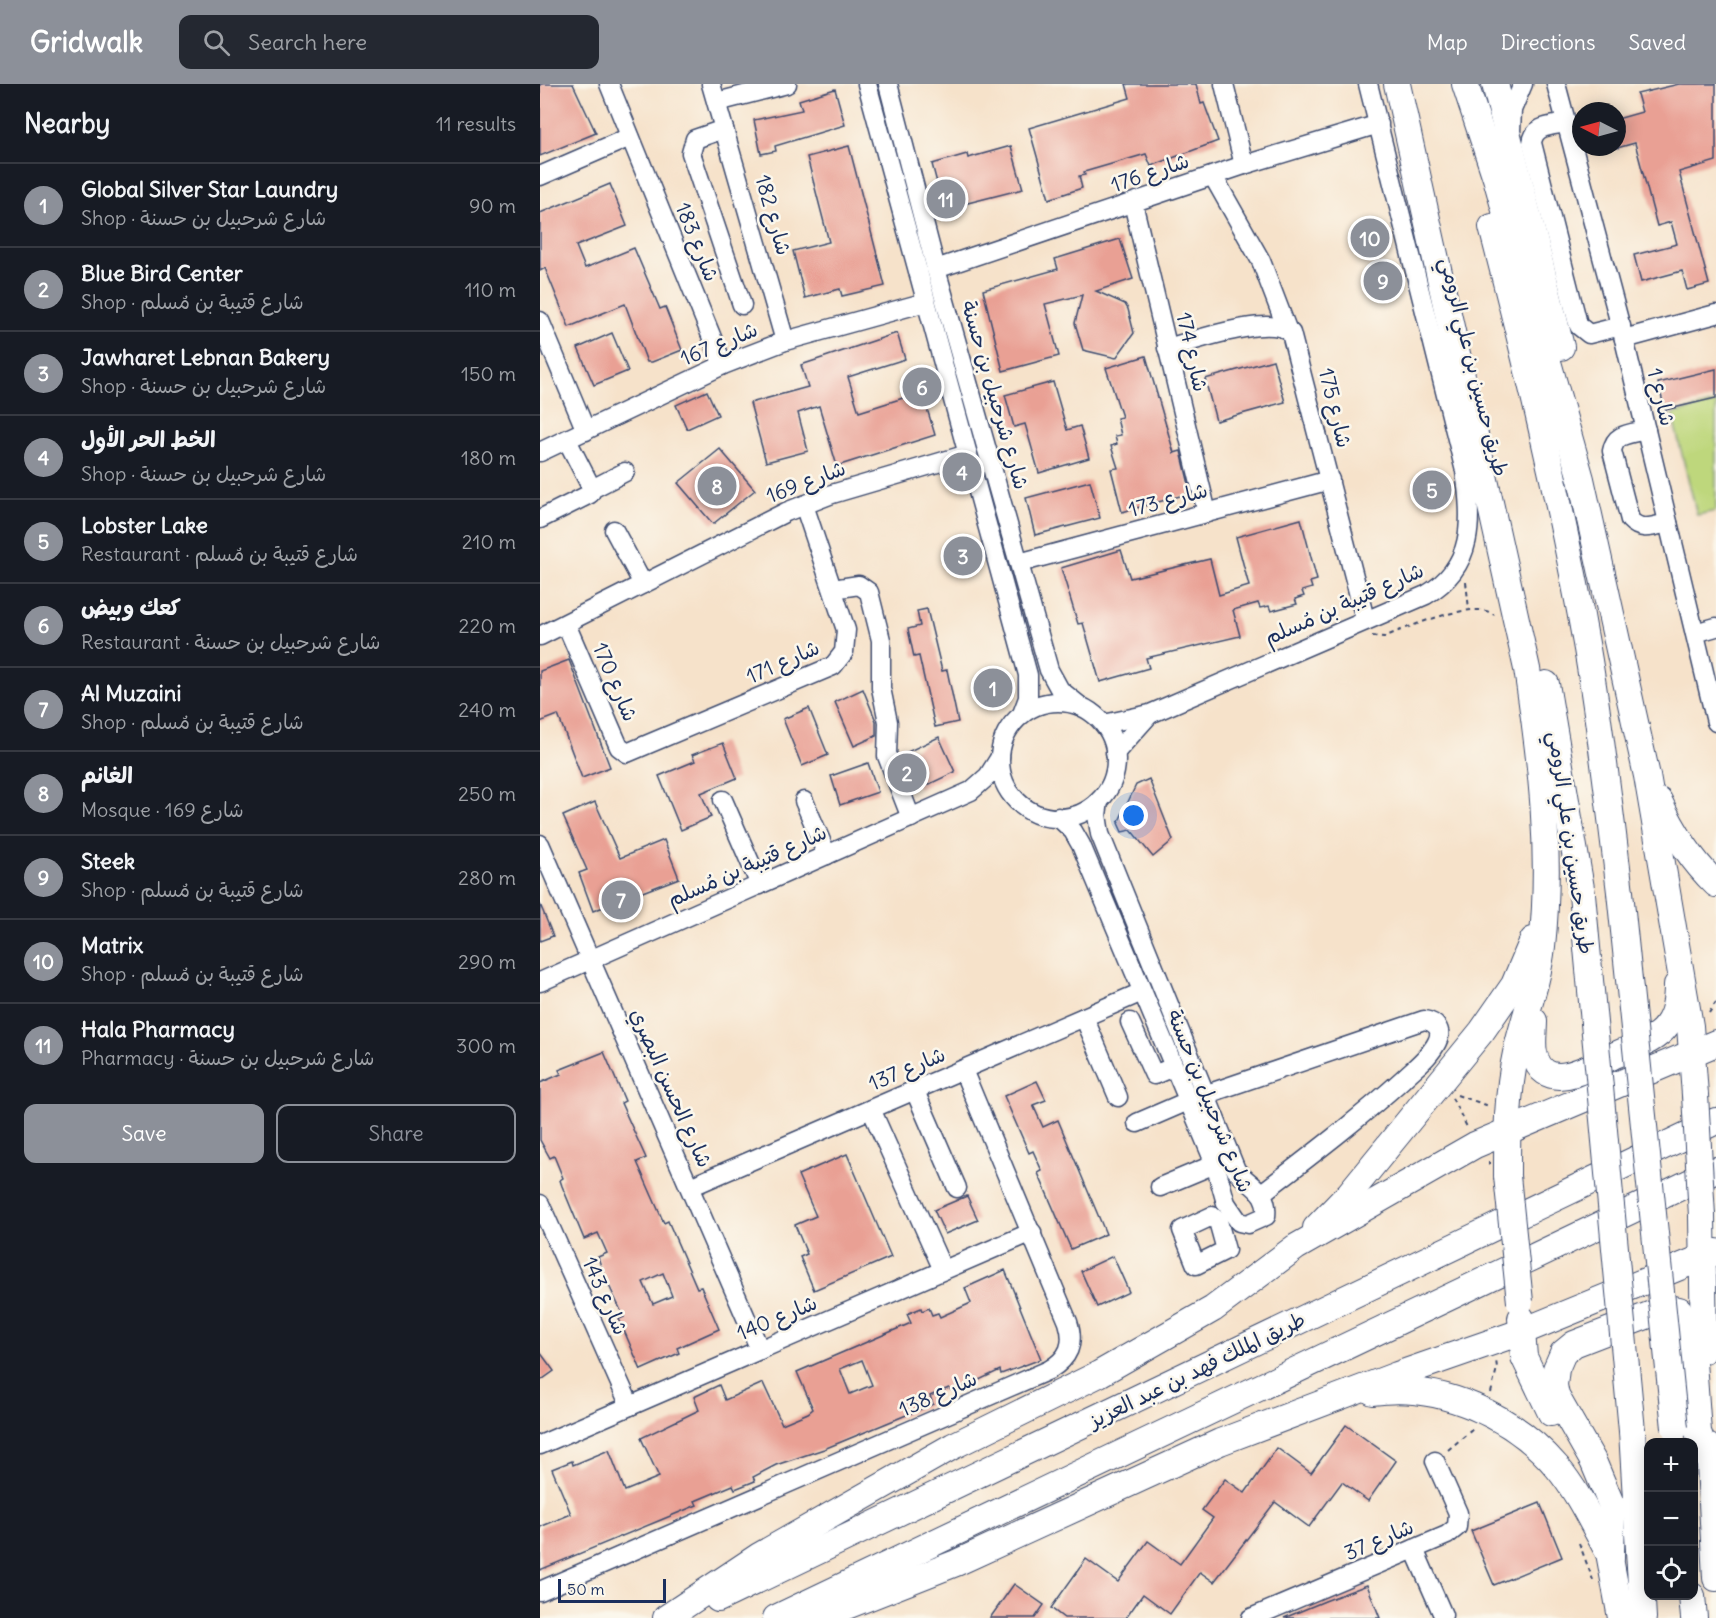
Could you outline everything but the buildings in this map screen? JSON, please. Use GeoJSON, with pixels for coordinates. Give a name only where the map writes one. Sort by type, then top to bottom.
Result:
{"type":"FeatureCollection","features":[{"type":"Feature","properties":{"kind":"highway","name":"طريق حسين بن علي الرومي"},"geometry":{"type":"LineString","coordinates":[[1398,84],[1472,348],[1494,441],[1557,742],[1582,894],[1632,1431],[1643,1618]]}},
{"type":"Feature","properties":{"kind":"highway"},"geometry":{"type":"LineString","coordinates":[[1398,84],[1527,669],[1544,797],[1546,836],[1544,915],[1533,990],[1513,1068],[1507,1131],[1507,1176],[1524,1357],[1594,1491],[1611,1557],[1621,1618]]}},
{"type":"Feature","properties":{"kind":"highway","name":"طريق حسين بن علي الرومي"},"geometry":{"type":"LineString","coordinates":[[1455,84],[1528,365],[1565,535],[1601,733],[1620,892],[1676,1435]]}},
{"type":"Feature","properties":{"kind":"highway"},"geometry":{"type":"LineString","coordinates":[[1465,84],[1496,178],[1581,479],[1647,776],[1674,946],[1690,1026],[1702,1216],[1709,1254],[1705,1393],[1716,1578]]}},
{"type":"Feature","properties":{"kind":"highway"},"geometry":{"type":"LineString","coordinates":[[1496,84],[1568,372],[1566,424]]}},
{"type":"Feature","properties":{"kind":"highway"},"geometry":{"type":"LineString","coordinates":[[1647,776],[1675,834],[1700,869],[1716,884]]}},
{"type":"Feature","properties":{"kind":"highway"},"geometry":{"type":"LineString","coordinates":[[1296,1247],[1349,1194],[1482,1031],[1514,985],[1544,915]]}},
{"type":"Feature","properties":{"kind":"highway"},"geometry":{"type":"LineString","coordinates":[[1533,990],[1534,1052],[1539,1066],[1547,1073],[1568,1077],[1656,1036],[1667,1025],[1677,999],[1674,946]]}},
{"type":"Feature","properties":{"kind":"highway"},"geometry":{"type":"LineString","coordinates":[[666,1618],[759,1556],[953,1446],[1099,1374],[1213,1309],[1296,1247],[1475,1145],[1691,1054],[1710,1032]]}},
{"type":"Feature","properties":{"kind":"highway","name":"طريق الملك فهد بن عبد العزيز"},"geometry":{"type":"LineString","coordinates":[[679,1618],[1716,1121]]}},
{"type":"Feature","properties":{"kind":"highway","name":"طريق الملك فهد بن عبد العزيز"},"geometry":{"type":"LineString","coordinates":[[776,1618],[1716,1170]]}},
{"type":"Feature","properties":{"kind":"highway"},"geometry":{"type":"LineString","coordinates":[[816,1618],[956,1563],[1220,1442],[1521,1332],[1709,1254]]}},
{"type":"Feature","properties":{"kind":"highway"},"geometry":{"type":"LineString","coordinates":[[1611,1557],[1612,1515],[1608,1493],[1554,1388],[1556,1369],[1563,1353],[1574,1344],[1667,1308],[1679,1310],[1691,1334],[1698,1432],[1710,1464]]}},
{"type":"Feature","properties":{"kind":"highway"},"geometry":{"type":"LineString","coordinates":[[1312,1408],[1365,1394],[1404,1391],[1445,1398],[1485,1412],[1525,1437],[1557,1467],[1611,1557]]}},
{"type":"Feature","properties":{"kind":"highway"},"geometry":{"type":"LineString","coordinates":[[1710,1464],[1716,1422]]}},
{"type":"Feature","properties":{"kind":"highway"},"geometry":{"type":"LineString","coordinates":[[1692,1600],[1694,1618]]}},
{"type":"Feature","properties":{"kind":"street","name":"شارع 183"},"geometry":{"type":"LineString","coordinates":[[609,84],[723,365]]}},
{"type":"Feature","properties":{"kind":"street","name":"شارع 182"},"geometry":{"type":"LineString","coordinates":[[711,84],[785,340]]}},
{"type":"Feature","properties":{"kind":"street"},"geometry":{"type":"LineString","coordinates":[[717,102],[787,84]]}},
{"type":"Feature","properties":{"kind":"street","name":"شارع شرحبيل بن حسنة"},"geometry":{"type":"LineString","coordinates":[[867,84],[1028,675],[1028,698],[1022,714]]}},
{"type":"Feature","properties":{"kind":"street","name":"شارع شرحبيل بن حسنة"},"geometry":{"type":"LineString","coordinates":[[888,84],[936,269],[1052,677],[1065,694],[1080,706]]}},
{"type":"Feature","properties":{"kind":"street"},"geometry":{"type":"LineString","coordinates":[[1224,84],[1244,165]]}},
{"type":"Feature","properties":{"kind":"street","name":"شارع قتيبة بن مُسلم"},"geometry":{"type":"LineString","coordinates":[[1104,724],[1150,714],[1365,619],[1426,595],[1445,582],[1464,555],[1469,520],[1465,471],[1368,84]]}},
{"type":"Feature","properties":{"kind":"street"},"geometry":{"type":"LineString","coordinates":[[1510,142],[1512,110],[1523,84]]}},
{"type":"Feature","properties":{"kind":"street","name":"شارع 1"},"geometry":{"type":"LineString","coordinates":[[1556,84],[1622,333],[1716,722]]}},
{"type":"Feature","properties":{"kind":"street"},"geometry":{"type":"LineString","coordinates":[[1566,123],[1541,128],[1533,136],[1532,143],[1580,326],[1589,334],[1622,333],[1716,314]]}},
{"type":"Feature","properties":{"kind":"street","name":"شارع 176"},"geometry":{"type":"LineString","coordinates":[[936,269],[1244,165],[1379,124]]}},
{"type":"Feature","properties":{"kind":"street"},"geometry":{"type":"LineString","coordinates":[[724,129],[696,138],[691,153],[742,304]]}},
{"type":"Feature","properties":{"kind":"street"},"geometry":{"type":"LineString","coordinates":[[540,176],[630,137]]}},
{"type":"Feature","properties":{"kind":"street","name":"شارع 175"},"geometry":{"type":"LineString","coordinates":[[1213,176],[1261,261],[1287,329],[1294,339],[1365,619]]}},
{"type":"Feature","properties":{"kind":"street","name":"شارع 174"},"geometry":{"type":"LineString","coordinates":[[1133,203],[1207,513]]}},
{"type":"Feature","properties":{"kind":"street","name":"شارع 167"},"geometry":{"type":"LineString","coordinates":[[540,452],[723,365],[785,340],[926,302]]}},
{"type":"Feature","properties":{"kind":"street"},"geometry":{"type":"LineString","coordinates":[[540,321],[586,431]]}},
{"type":"Feature","properties":{"kind":"street"},"geometry":{"type":"LineString","coordinates":[[1167,348],[1250,327],[1273,325],[1287,329]]}},
{"type":"Feature","properties":{"kind":"street"},"geometry":{"type":"LineString","coordinates":[[1646,430],[1620,436],[1614,441],[1612,451],[1630,520],[1643,529],[1668,524]]}},
{"type":"Feature","properties":{"kind":"street"},"geometry":{"type":"LineString","coordinates":[[567,440],[592,489]]}},
{"type":"Feature","properties":{"kind":"street","name":"شارع 169"},"geometry":{"type":"LineString","coordinates":[[540,636],[761,523],[852,488],[968,454]]}},
{"type":"Feature","properties":{"kind":"street"},"geometry":{"type":"LineString","coordinates":[[540,519],[590,494],[592,489],[625,472]]}},
{"type":"Feature","properties":{"kind":"street","name":"شارع 173"},"geometry":{"type":"LineString","coordinates":[[1019,562],[1330,480]]}},
{"type":"Feature","properties":{"kind":"street","name":"شارع 171"},"geometry":{"type":"LineString","coordinates":[[627,753],[833,666],[840,660],[847,642],[846,630],[804,505]]}},
{"type":"Feature","properties":{"kind":"street"},"geometry":{"type":"LineString","coordinates":[[614,530],[643,584]]}},
{"type":"Feature","properties":{"kind":"street"},"geometry":{"type":"LineString","coordinates":[[832,589],[859,585],[869,592],[883,648],[880,682],[888,722],[887,756],[910,818]]}},
{"type":"Feature","properties":{"kind":"street","name":"شارع 170"},"geometry":{"type":"LineString","coordinates":[[566,624],[619,747],[627,753]]}},
{"type":"Feature","properties":{"kind":"street"},"geometry":{"type":"LineString","coordinates":[[1695,633],[1716,627]]}},
{"type":"Feature","properties":{"kind":"street"},"geometry":{"type":"LineString","coordinates":[[1050,702],[1080,706],[1104,724],[1115,753],[1114,774],[1099,801],[1078,814],[1058,818],[1028,810],[1008,790],[1003,777],[1000,758],[1009,729],[1022,714],[1050,702]]}},
{"type":"Feature","properties":{"kind":"street","name":"شارع قتيبة بن مُسلم"},"geometry":{"type":"LineString","coordinates":[[1115,753],[1150,714]]}},
{"type":"Feature","properties":{"kind":"street","name":"شارع قتيبة بن مُسلم"},"geometry":{"type":"LineString","coordinates":[[540,982],[971,791],[988,776],[1000,758]]}},
{"type":"Feature","properties":{"kind":"street","name":"شارع قتيبة بن مُسلم"},"geometry":{"type":"LineString","coordinates":[[971,791],[1008,790]]}},
{"type":"Feature","properties":{"kind":"street"},"geometry":{"type":"LineString","coordinates":[[723,801],[760,885]]}},
{"type":"Feature","properties":{"kind":"street"},"geometry":{"type":"LineString","coordinates":[[804,801],[827,855]]}},
{"type":"Feature","properties":{"kind":"street","name":"شارع شرحبيل بن حسنة"},"geometry":{"type":"LineString","coordinates":[[1058,818],[1073,831],[1081,845],[1215,1164],[1224,1217],[1239,1222],[1258,1221],[1266,1216],[1267,1204],[1262,1193],[1236,1170],[1100,834],[1097,815],[1099,801]]}},
{"type":"Feature","properties":{"kind":"street","name":"شارع الحسن البصري"},"geometry":{"type":"LineString","coordinates":[[540,844],[760,1350]]}},
{"type":"Feature","properties":{"kind":"street","name":"شارع 137"},"geometry":{"type":"LineString","coordinates":[[690,1187],[1142,992]]}},
{"type":"Feature","properties":{"kind":"street"},"geometry":{"type":"LineString","coordinates":[[1084,1017],[1118,1097]]}},
{"type":"Feature","properties":{"kind":"street"},"geometry":{"type":"LineString","coordinates":[[1207,1094],[1424,1020],[1432,1021],[1438,1027],[1440,1035],[1429,1054],[1367,1113],[1262,1193]]}},
{"type":"Feature","properties":{"kind":"street"},"geometry":{"type":"LineString","coordinates":[[1130,1022],[1154,1075],[1173,1067]]}},
{"type":"Feature","properties":{"kind":"street","name":"شارع 138"},"geometry":{"type":"LineString","coordinates":[[540,1592],[1058,1365],[1069,1352],[1071,1330],[963,1070]]}},
{"type":"Feature","properties":{"kind":"street"},"geometry":{"type":"LineString","coordinates":[[915,1090],[957,1188]]}},
{"type":"Feature","properties":{"kind":"street"},"geometry":{"type":"LineString","coordinates":[[1137,1123],[1188,1101]]}},
{"type":"Feature","properties":{"kind":"street"},"geometry":{"type":"LineString","coordinates":[[871,1109],[943,1270]]}},
{"type":"Feature","properties":{"kind":"street"},"geometry":{"type":"LineString","coordinates":[[1160,1187],[1215,1164]]}},
{"type":"Feature","properties":{"kind":"street","name":"شارع 143"},"geometry":{"type":"LineString","coordinates":[[541,1210],[630,1406]]}},
{"type":"Feature","properties":{"kind":"street","name":"شارع 140"},"geometry":{"type":"LineString","coordinates":[[540,1445],[1032,1232]]}},
{"type":"Feature","properties":{"kind":"street","name":"شارع 37"},"geometry":{"type":"LineString","coordinates":[[1251,1618],[1447,1535],[1457,1527],[1458,1513],[1435,1461]]}},
{"type":"Feature","properties":{"kind":"street"},"geometry":{"type":"LineString","coordinates":[[1414,1549],[1443,1615]]}},
{"type":"Feature","properties":{"kind":"path"},"geometry":{"type":"LineString","coordinates":[[1365,619],[1373,637],[1384,637],[1469,609],[1489,610],[1498,618]]}},
{"type":"Feature","properties":{"kind":"path"},"geometry":{"type":"LineString","coordinates":[[1710,1032],[1716,1002]]}},
{"type":"Feature","properties":{"kind":"path"},"geometry":{"type":"LineString","coordinates":[[1435,1461],[1480,1424],[1497,1368]]}},
{"type":"Feature","properties":{"kind":"path"},"geometry":{"type":"LineString","coordinates":[[1577,1536],[1595,1587]]}},
{"type":"Feature","properties":{"kind":"green space"},"geometry":{"type":"Polygon","coordinates":[[[1716,403],[1716,511],[1697,515],[1672,414],[1716,403]]]}},
{"type":"Feature","properties":{"kind":"place","name":"Hala Pharmacy"},"geometry":{"type":"Point","coordinates":[946,199]}},
{"type":"Feature","properties":{"kind":"place","name":"Matrix"},"geometry":{"type":"Point","coordinates":[1370,238]}},
{"type":"Feature","properties":{"kind":"place","name":"Steek"},"geometry":{"type":"Point","coordinates":[1383,281]}},
{"type":"Feature","properties":{"kind":"place","name":"كعك وبيض"},"geometry":{"type":"Point","coordinates":[922,387]}},
{"type":"Feature","properties":{"kind":"place","name":"الخط الحر الأول"},"geometry":{"type":"Point","coordinates":[962,472]}},
{"type":"Feature","properties":{"kind":"place","name":"الغانم"},"geometry":{"type":"Point","coordinates":[717,486]}},
{"type":"Feature","properties":{"kind":"place","name":"Lobster Lake"},"geometry":{"type":"Point","coordinates":[1432,490]}},
{"type":"Feature","properties":{"kind":"place","name":"Jawharet Lebnan Bakery"},"geometry":{"type":"Point","coordinates":[963,556]}},
{"type":"Feature","properties":{"kind":"place","name":"Global Silver Star Laundry"},"geometry":{"type":"Point","coordinates":[993,688]}},
{"type":"Feature","properties":{"kind":"place","name":"Blue Bird Center"},"geometry":{"type":"Point","coordinates":[907,773]}},
{"type":"Feature","properties":{"kind":"place","name":"Al Muzaini"},"geometry":{"type":"Point","coordinates":[621,900]}}]}
